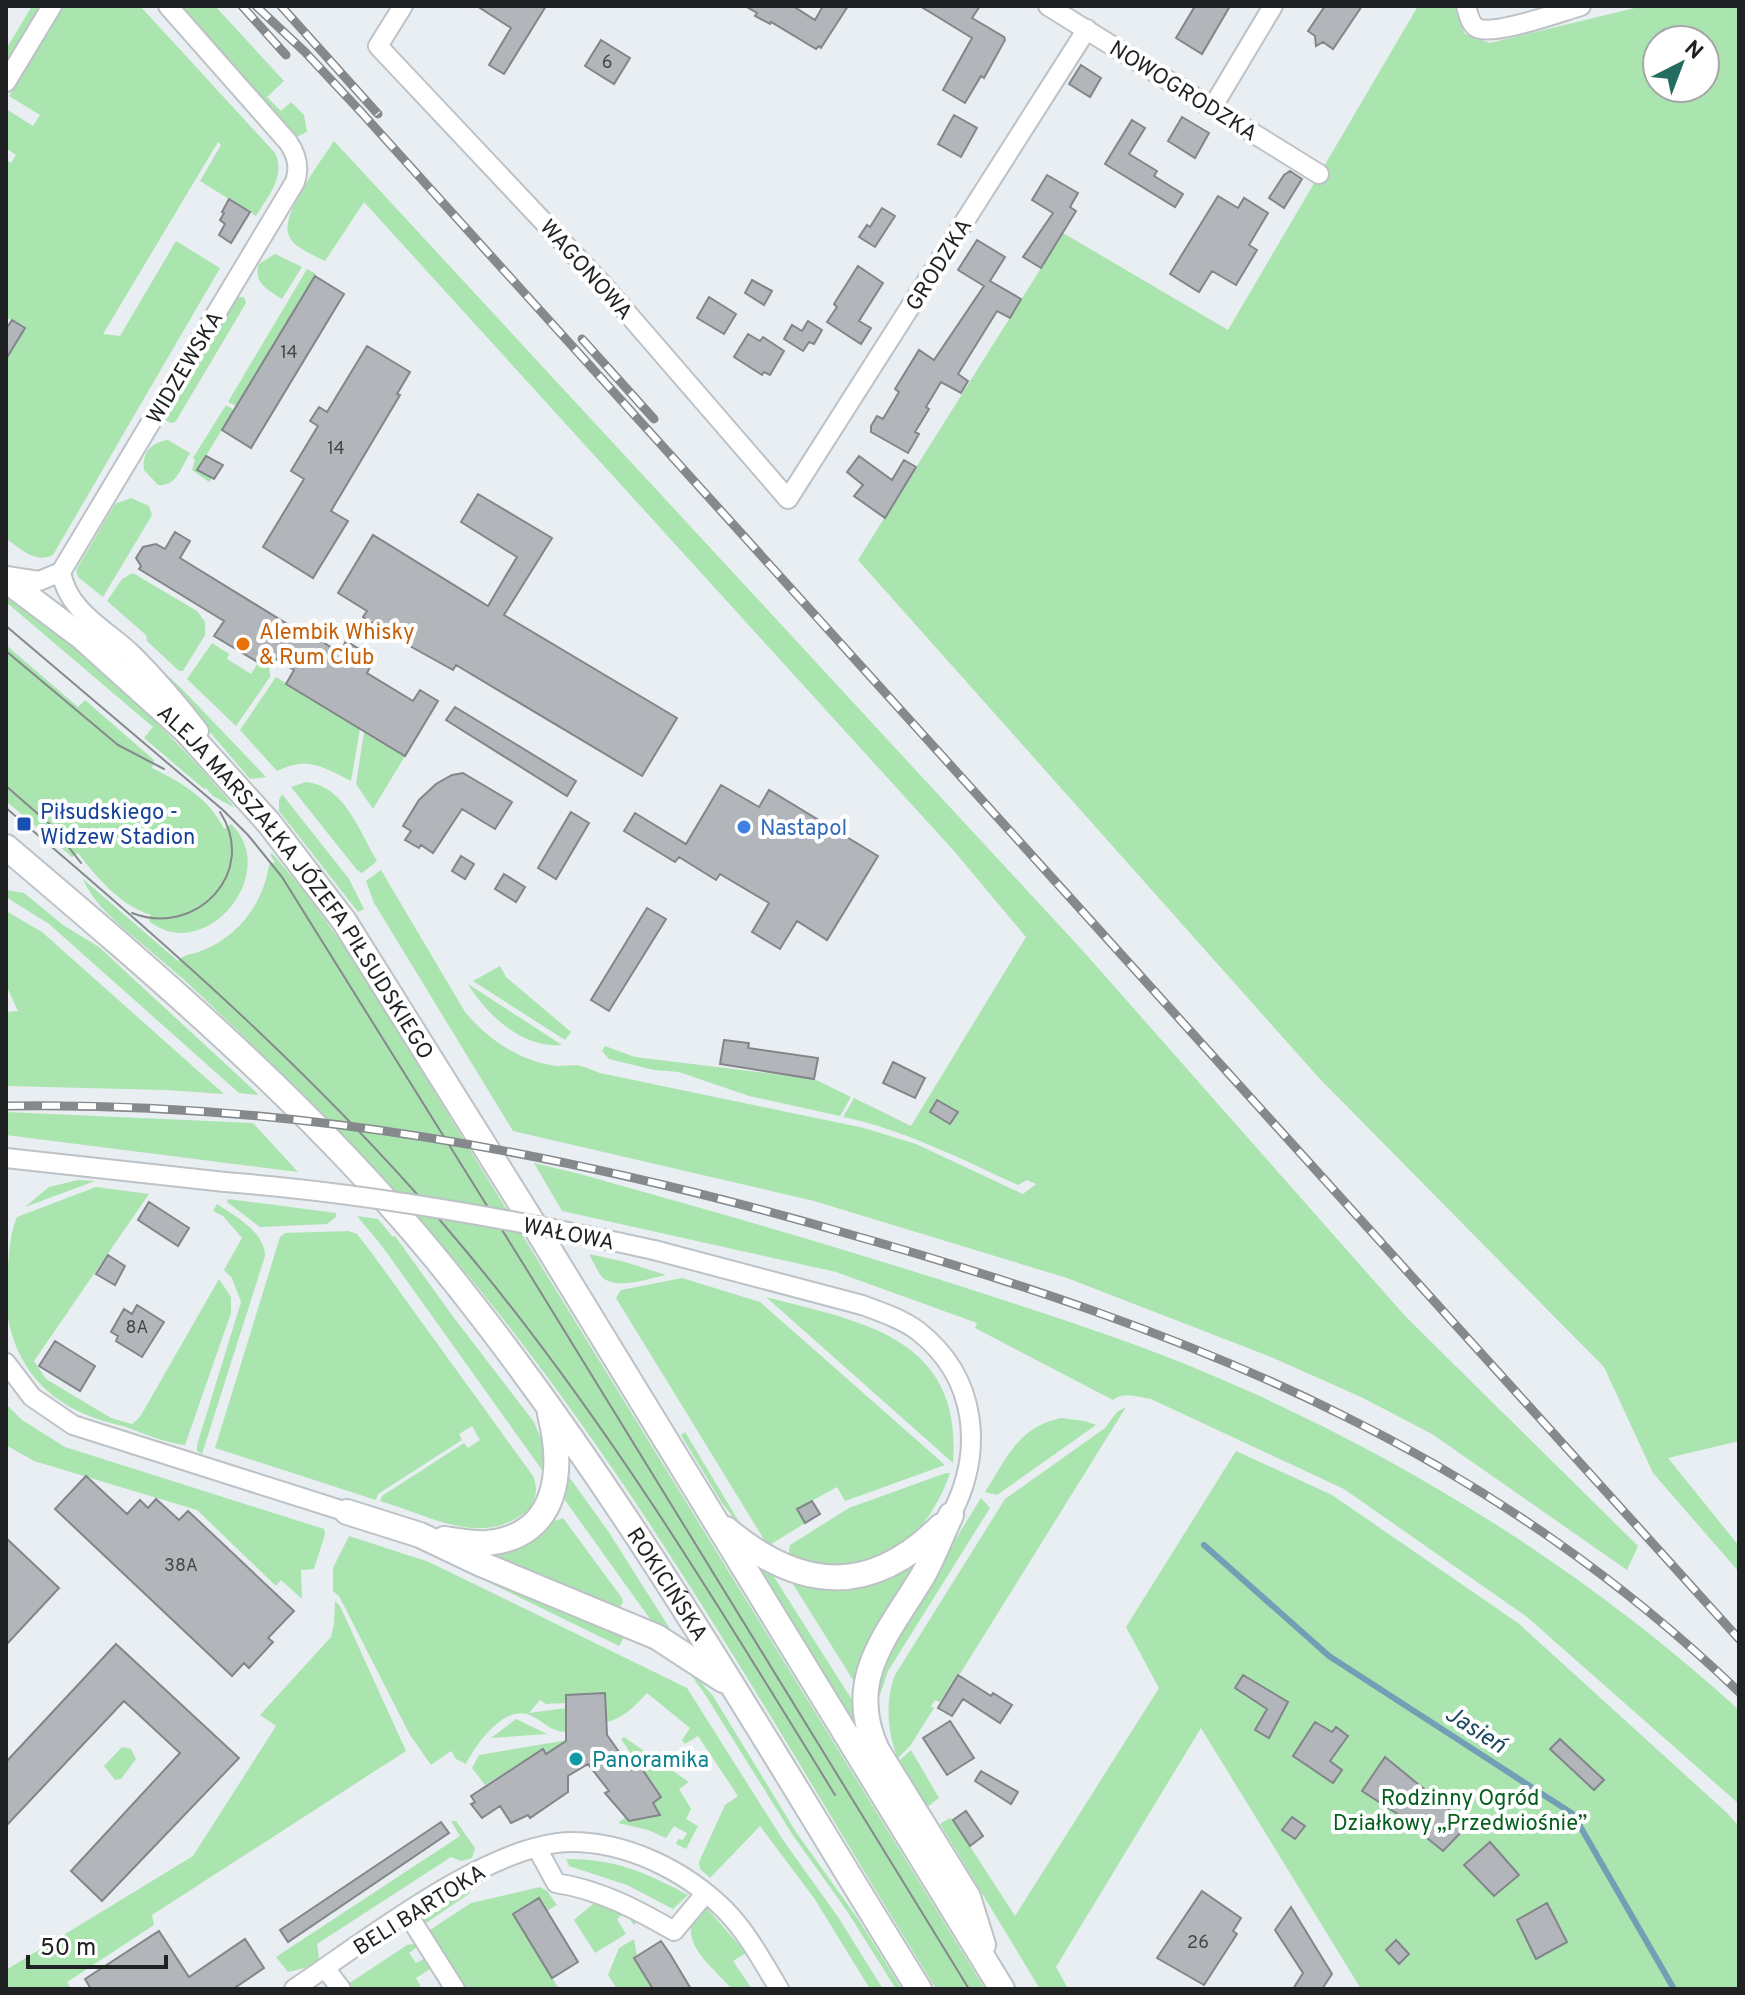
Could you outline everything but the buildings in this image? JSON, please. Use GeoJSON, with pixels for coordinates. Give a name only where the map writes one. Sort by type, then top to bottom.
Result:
{"type":"FeatureCollection","features":[{"type":"Feature","properties":{"kind":"main road","name":"ALEJA MARSZAŁKA JÓZEFA PIŁSUDSKIEGO"},"geometry":{"type":"LineString","coordinates":[[6,578],[121,671],[186,731],[279,835],[344,921],[706,1507]]}},
{"type":"Feature","properties":{"kind":"main road","name":"ROKICIŃSKA"},"geometry":{"type":"LineString","coordinates":[[6,847],[134,955],[206,1021],[329,1140],[437,1260],[544,1397],[652,1556],[919,1989]]}},
{"type":"Feature","properties":{"kind":"main road"},"geometry":{"type":"LineString","coordinates":[[420,1535],[488,1543],[511,1538],[537,1520],[550,1501],[558,1471],[553,1427],[544,1397]]}},
{"type":"Feature","properties":{"kind":"main road"},"geometry":{"type":"LineString","coordinates":[[706,1507],[760,1556],[792,1571],[827,1577],[863,1574],[896,1561],[923,1543],[951,1515]]}},
{"type":"Feature","properties":{"kind":"main road"},"geometry":{"type":"LineString","coordinates":[[706,1507],[1002,1989]]}},
{"type":"Feature","properties":{"kind":"main road"},"geometry":{"type":"LineString","coordinates":[[347,1512],[420,1535],[481,1564],[657,1637],[732,1686]]}},
{"type":"Feature","properties":{"kind":"main road"},"geometry":{"type":"LineString","coordinates":[[951,1515],[924,1573],[873,1659],[864,1705],[877,1750],[968,1897],[979,1925],[988,1966]]}},
{"type":"Feature","properties":{"kind":"street"},"geometry":{"type":"LineString","coordinates":[[6,82],[52,6]]}},
{"type":"Feature","properties":{"kind":"street","name":"WIDZEWSKA"},"geometry":{"type":"LineString","coordinates":[[61,572],[295,182],[298,172],[297,159],[288,142],[168,6]]}},
{"type":"Feature","properties":{"kind":"street","name":"WAGONOWA"},"geometry":{"type":"LineString","coordinates":[[403,6],[378,46],[603,285],[788,499]]}},
{"type":"Feature","properties":{"kind":"street","name":"NOWOGRODZKA"},"geometry":{"type":"LineString","coordinates":[[1048,6],[1319,174]]}},
{"type":"Feature","properties":{"kind":"street"},"geometry":{"type":"LineString","coordinates":[[1212,108],[1273,6]]}},
{"type":"Feature","properties":{"kind":"street"},"geometry":{"type":"LineString","coordinates":[[1466,6],[1473,25],[1479,29],[1497,29],[1581,6]]}},
{"type":"Feature","properties":{"kind":"street","name":"GRODZKA"},"geometry":{"type":"LineString","coordinates":[[788,499],[1087,29]]}},
{"type":"Feature","properties":{"kind":"street"},"geometry":{"type":"LineString","coordinates":[[6,578],[31,581],[61,572],[65,589],[73,603],[147,670],[198,729],[215,762]]}},
{"type":"Feature","properties":{"kind":"street","name":"WAŁOWA"},"geometry":{"type":"LineString","coordinates":[[6,1158],[279,1187],[436,1209],[654,1250],[845,1300],[892,1317],[925,1337],[954,1373],[964,1396],[970,1417],[970,1466],[966,1485],[951,1515]]}},
{"type":"Feature","properties":{"kind":"street"},"geometry":{"type":"LineString","coordinates":[[6,1363],[32,1397],[54,1415],[73,1425],[347,1512]]}},
{"type":"Feature","properties":{"kind":"street","name":"BELI BARTOKA"},"geometry":{"type":"LineString","coordinates":[[294,1989],[466,1876],[513,1855],[570,1842],[605,1845],[650,1858],[694,1884],[725,1910],[751,1943],[779,1989]]}},
{"type":"Feature","properties":{"kind":"street"},"geometry":{"type":"LineString","coordinates":[[537,1848],[556,1883],[579,1887],[627,1904],[674,1931],[705,1894]]}},
{"type":"Feature","properties":{"kind":"street"},"geometry":{"type":"LineString","coordinates":[[407,1913],[455,1989]]}},
{"type":"Feature","properties":{"kind":"street"},"geometry":{"type":"LineString","coordinates":[[325,1968],[341,1989]]}},
{"type":"Feature","properties":{"kind":"green space"},"geometry":{"type":"Polygon","coordinates":[[[32,6],[43,6],[6,68],[6,49],[32,6]]]}},
{"type":"Feature","properties":{"kind":"green space"},"geometry":{"type":"Polygon","coordinates":[[[62,6],[140,6],[275,153],[278,170],[274,186],[256,216],[200,181],[221,145],[218,142],[103,334],[120,336],[176,241],[220,268],[53,555],[40,558],[6,539],[6,359],[25,328],[6,317],[6,160],[11,163],[16,155],[6,148],[6,109],[33,126],[40,115],[9,96],[62,6]]]}},
{"type":"Feature","properties":{"kind":"green space"},"geometry":{"type":"Polygon","coordinates":[[[176,6],[215,6],[284,81],[267,97],[281,111],[291,102],[304,115],[307,132],[296,137],[176,6]]]}},
{"type":"Feature","properties":{"kind":"green space"},"geometry":{"type":"Polygon","coordinates":[[[1418,6],[1454,6],[1465,34],[1490,43],[1643,6],[1739,6],[1739,1441],[1668,1458],[1739,1546],[1739,1572],[1653,1473],[1604,1367],[1319,1078],[858,560],[1063,233],[1228,330],[1418,6]]]}},
{"type":"Feature","properties":{"kind":"green space"},"geometry":{"type":"Polygon","coordinates":[[[334,141],[1083,951],[1406,1317],[1638,1546],[1627,1570],[1432,1434],[1361,1397],[1271,1357],[1067,1278],[814,1201],[513,1131],[374,903],[366,881],[381,870],[465,1012],[493,1039],[525,1058],[550,1065],[579,1066],[864,1128],[916,1144],[1023,1194],[1036,1184],[1027,1180],[1018,1185],[911,1137],[843,1117],[854,1098],[911,1126],[1026,937],[954,851],[364,202],[325,261],[295,244],[289,236],[290,215],[334,141]]]}},
{"type":"Feature","properties":{"kind":"green space"},"geometry":{"type":"Polygon","coordinates":[[[275,254],[302,267],[282,299],[263,285],[258,276],[259,264],[275,254]]]}},
{"type":"Feature","properties":{"kind":"green space"},"geometry":{"type":"Polygon","coordinates":[[[307,269],[316,274],[236,406],[228,402],[307,269]]]}},
{"type":"Feature","properties":{"kind":"green space"},"geometry":{"type":"Polygon","coordinates":[[[238,297],[244,297],[246,303],[176,421],[168,422],[165,418],[167,411],[238,297]]]}},
{"type":"Feature","properties":{"kind":"green space"},"geometry":{"type":"Polygon","coordinates":[[[226,405],[234,410],[198,469],[212,478],[209,482],[192,470],[193,458],[226,405]]]}},
{"type":"Feature","properties":{"kind":"green space"},"geometry":{"type":"Polygon","coordinates":[[[168,440],[190,453],[174,480],[158,485],[144,470],[146,453],[157,443],[168,440]]]}},
{"type":"Feature","properties":{"kind":"green space"},"geometry":{"type":"Polygon","coordinates":[[[131,498],[149,506],[152,515],[103,597],[78,577],[76,570],[115,504],[131,498]]]}},
{"type":"Feature","properties":{"kind":"green space"},"geometry":{"type":"Polygon","coordinates":[[[133,573],[197,611],[205,622],[205,635],[183,671],[179,671],[147,641],[146,635],[107,601],[122,579],[133,573]]]}},
{"type":"Feature","properties":{"kind":"green space"},"geometry":{"type":"Polygon","coordinates":[[[6,597],[128,695],[235,808],[213,796],[144,738],[153,727],[6,602],[6,597]]]}},
{"type":"Feature","properties":{"kind":"green space"},"geometry":{"type":"Polygon","coordinates":[[[212,643],[229,654],[227,659],[251,674],[262,657],[269,663],[270,677],[236,726],[187,679],[212,643]]]}},
{"type":"Feature","properties":{"kind":"green space"},"geometry":{"type":"Polygon","coordinates":[[[6,645],[78,707],[85,700],[154,760],[152,768],[203,800],[224,829],[231,824],[244,844],[248,866],[242,888],[230,908],[213,923],[193,932],[171,932],[149,921],[151,915],[119,898],[78,853],[72,857],[6,801],[6,645]]]}},
{"type":"Feature","properties":{"kind":"green space"},"geometry":{"type":"Polygon","coordinates":[[[139,649],[182,689],[266,777],[250,779],[139,649]]]}},
{"type":"Feature","properties":{"kind":"green space"},"geometry":{"type":"Polygon","coordinates":[[[276,677],[360,729],[351,781],[315,765],[298,764],[277,771],[240,730],[276,677]]]}},
{"type":"Feature","properties":{"kind":"green space"},"geometry":{"type":"Polygon","coordinates":[[[364,732],[405,756],[373,809],[356,784],[364,732]]]}},
{"type":"Feature","properties":{"kind":"green space"},"geometry":{"type":"Polygon","coordinates":[[[306,782],[320,785],[331,792],[357,824],[377,861],[362,873],[291,787],[306,782]]]}},
{"type":"Feature","properties":{"kind":"green space"},"geometry":{"type":"Polygon","coordinates":[[[282,794],[349,879],[364,909],[358,912],[279,811],[282,794]]]}},
{"type":"Feature","properties":{"kind":"green space"},"geometry":{"type":"Polygon","coordinates":[[[272,853],[351,956],[985,1989],[936,1989],[658,1537],[537,1363],[471,1279],[411,1209],[317,1109],[195,990],[115,921],[89,891],[83,879],[178,961],[214,945],[247,917],[261,893],[269,865],[275,862],[270,855],[272,853]]]}},
{"type":"Feature","properties":{"kind":"green space"},"geometry":{"type":"Polygon","coordinates":[[[6,890],[24,893],[63,925],[99,947],[259,1095],[239,1093],[49,924],[6,897],[6,890]]]}},
{"type":"Feature","properties":{"kind":"green space"},"geometry":{"type":"Polygon","coordinates":[[[6,911],[42,932],[224,1094],[6,1086],[6,1012],[18,1011],[6,985],[6,911]]]}},
{"type":"Feature","properties":{"kind":"green space"},"geometry":{"type":"Polygon","coordinates":[[[500,966],[506,977],[571,1032],[565,1040],[473,981],[500,966]]]}},
{"type":"Feature","properties":{"kind":"green space"},"geometry":{"type":"Polygon","coordinates":[[[468,984],[562,1045],[534,1042],[520,1036],[485,1007],[468,984]]]}},
{"type":"Feature","properties":{"kind":"green space"},"geometry":{"type":"Polygon","coordinates":[[[605,1046],[635,1057],[814,1079],[851,1097],[840,1116],[749,1096],[679,1072],[654,1070],[609,1059],[602,1051],[605,1046]]]}},
{"type":"Feature","properties":{"kind":"green space"},"geometry":{"type":"Polygon","coordinates":[[[6,1112],[253,1123],[298,1172],[6,1135],[6,1112]]]}},
{"type":"Feature","properties":{"kind":"green space"},"geometry":{"type":"Polygon","coordinates":[[[534,1163],[841,1249],[1091,1329],[1215,1377],[1313,1421],[1378,1455],[1505,1530],[1566,1572],[1684,1662],[1739,1710],[1739,1804],[1527,1617],[1344,1489],[1151,1399],[1126,1395],[1113,1400],[975,1328],[977,1323],[836,1272],[562,1211],[534,1163]]]}},
{"type":"Feature","properties":{"kind":"green space"},"geometry":{"type":"Polygon","coordinates":[[[78,1180],[95,1181],[25,1207],[49,1187],[78,1180]]]}},
{"type":"Feature","properties":{"kind":"green space"},"geometry":{"type":"Polygon","coordinates":[[[96,1187],[149,1194],[34,1361],[46,1379],[111,1418],[132,1424],[140,1417],[219,1279],[231,1297],[231,1313],[185,1445],[97,1419],[61,1401],[32,1374],[13,1339],[6,1298],[12,1232],[17,1217],[96,1187]]]}},
{"type":"Feature","properties":{"kind":"green space"},"geometry":{"type":"Polygon","coordinates":[[[228,1199],[336,1213],[336,1217],[327,1224],[260,1227],[227,1202],[228,1199]]]}},
{"type":"Feature","properties":{"kind":"green space"},"geometry":{"type":"Polygon","coordinates":[[[217,1204],[255,1232],[264,1247],[265,1256],[202,1454],[197,1451],[197,1445],[241,1302],[232,1278],[224,1270],[242,1238],[223,1216],[213,1211],[217,1204]]]}},
{"type":"Feature","properties":{"kind":"green space"},"geometry":{"type":"Polygon","coordinates":[[[357,1216],[378,1219],[395,1236],[534,1422],[546,1451],[547,1477],[382,1246],[357,1216]]]}},
{"type":"Feature","properties":{"kind":"green space"},"geometry":{"type":"Polygon","coordinates":[[[348,1231],[357,1234],[371,1252],[533,1476],[535,1497],[523,1514],[488,1528],[470,1528],[434,1520],[380,1501],[382,1496],[464,1443],[468,1448],[480,1440],[472,1426],[459,1434],[462,1440],[378,1494],[376,1500],[215,1448],[280,1237],[285,1233],[348,1231]]]}},
{"type":"Feature","properties":{"kind":"green space"},"geometry":{"type":"Polygon","coordinates":[[[589,1254],[666,1275],[624,1283],[608,1281],[600,1275],[589,1254]]]}},
{"type":"Feature","properties":{"kind":"green space"},"geometry":{"type":"Polygon","coordinates":[[[682,1278],[760,1302],[945,1465],[845,1501],[837,1487],[797,1509],[805,1523],[820,1514],[768,1546],[616,1298],[621,1290],[682,1278]]]}},
{"type":"Feature","properties":{"kind":"green space"},"geometry":{"type":"Polygon","coordinates":[[[766,1297],[870,1327],[899,1342],[924,1362],[942,1387],[952,1421],[953,1463],[766,1297]]]}},
{"type":"Feature","properties":{"kind":"green space"},"geometry":{"type":"Polygon","coordinates":[[[6,1404],[22,1420],[65,1447],[324,1529],[314,1569],[301,1570],[302,1599],[281,1580],[276,1586],[197,1510],[34,1461],[6,1445],[6,1404]]]}},
{"type":"Feature","properties":{"kind":"green space"},"geometry":{"type":"Polygon","coordinates":[[[1126,1407],[960,1674],[957,1674],[940,1702],[935,1700],[931,1706],[934,1708],[910,1746],[898,1758],[891,1738],[889,1717],[895,1675],[1005,1499],[1105,1428],[1117,1412],[1126,1407]]]}},
{"type":"Feature","properties":{"kind":"green space"},"geometry":{"type":"Polygon","coordinates":[[[1061,1418],[1096,1425],[997,1495],[985,1492],[1007,1456],[1024,1436],[1046,1422],[1061,1418]]]}},
{"type":"Feature","properties":{"kind":"green space"},"geometry":{"type":"Polygon","coordinates":[[[685,1432],[747,1535],[722,1503],[681,1435],[685,1432]]]}},
{"type":"Feature","properties":{"kind":"green space","name":"Rodzinny Ogród Działkowy „Przedwiośnie”"},"geometry":{"type":"Polygon","coordinates":[[[1236,1451],[1332,1495],[1518,1623],[1727,1813],[1739,1826],[1739,1989],[1361,1989],[1201,1728],[1056,1967],[1068,1989],[1040,1989],[940,1824],[950,1818],[953,1820],[1015,1916],[1159,1688],[1126,1627],[1236,1451]]]}},
{"type":"Feature","properties":{"kind":"green space"},"geometry":{"type":"Polygon","coordinates":[[[950,1473],[931,1512],[919,1528],[888,1553],[848,1565],[820,1566],[788,1558],[790,1545],[849,1508],[950,1473]]]}},
{"type":"Feature","properties":{"kind":"green space"},"geometry":{"type":"Polygon","coordinates":[[[567,1474],[608,1531],[672,1632],[655,1626],[562,1496],[567,1474]]]}},
{"type":"Feature","properties":{"kind":"green space"},"geometry":{"type":"Polygon","coordinates":[[[981,1498],[990,1508],[888,1671],[877,1704],[874,1690],[885,1653],[981,1498]]]}},
{"type":"Feature","properties":{"kind":"green space"},"geometry":{"type":"Polygon","coordinates":[[[563,1518],[622,1598],[623,1603],[616,1611],[484,1558],[549,1519],[552,1522],[563,1518]]]}},
{"type":"Feature","properties":{"kind":"green space"},"geometry":{"type":"Polygon","coordinates":[[[349,1536],[429,1562],[687,1688],[783,1840],[838,1917],[883,1989],[870,1989],[814,1898],[760,1826],[710,1878],[700,1869],[699,1862],[725,1805],[738,1796],[698,1736],[685,1744],[682,1740],[690,1728],[647,1693],[624,1715],[606,1722],[604,1693],[566,1695],[566,1703],[546,1704],[540,1700],[529,1713],[566,1708],[566,1723],[571,1732],[554,1729],[522,1713],[512,1715],[484,1736],[466,1764],[456,1759],[451,1751],[431,1765],[410,1735],[339,1596],[333,1591],[333,1568],[349,1536]]]}},
{"type":"Feature","properties":{"kind":"green space"},"geometry":{"type":"Polygon","coordinates":[[[925,1555],[858,1683],[853,1680],[791,1581],[811,1586],[925,1555]]]}},
{"type":"Feature","properties":{"kind":"green space"},"geometry":{"type":"Polygon","coordinates":[[[748,1561],[774,1577],[854,1703],[856,1724],[850,1727],[748,1561]]]}},
{"type":"Feature","properties":{"kind":"green space"},"geometry":{"type":"Polygon","coordinates":[[[476,1572],[627,1632],[619,1646],[478,1577],[476,1572]]]}},
{"type":"Feature","properties":{"kind":"green space"},"geometry":{"type":"Polygon","coordinates":[[[335,1601],[406,1751],[152,1915],[154,1925],[67,1982],[71,1989],[6,1989],[6,1970],[193,1856],[276,1726],[260,1715],[331,1637],[335,1601]]]}},
{"type":"Feature","properties":{"kind":"green space"},"geometry":{"type":"Polygon","coordinates":[[[680,1659],[713,1696],[796,1832],[858,1919],[902,1989],[896,1989],[680,1659]]]}},
{"type":"Feature","properties":{"kind":"green space"},"geometry":{"type":"Polygon","coordinates":[[[516,1719],[547,1734],[491,1738],[516,1719]]]}},
{"type":"Feature","properties":{"kind":"green space"},"geometry":{"type":"Polygon","coordinates":[[[624,1737],[689,1782],[679,1789],[691,1809],[686,1819],[698,1826],[686,1849],[676,1844],[687,1833],[674,1826],[666,1838],[618,1823],[626,1817],[630,1821],[660,1814],[653,1803],[661,1797],[621,1739],[624,1737]]]}},
{"type":"Feature","properties":{"kind":"green space"},"geometry":{"type":"Polygon","coordinates":[[[568,1740],[547,1754],[543,1749],[485,1785],[472,1768],[479,1755],[568,1740]]]}},
{"type":"Feature","properties":{"kind":"green space"},"geometry":{"type":"Polygon","coordinates":[[[122,1747],[131,1749],[136,1759],[121,1779],[115,1780],[104,1766],[122,1747]]]}},
{"type":"Feature","properties":{"kind":"green space"},"geometry":{"type":"Polygon","coordinates":[[[911,1750],[939,1798],[927,1807],[899,1761],[911,1750]]]}},
{"type":"Feature","properties":{"kind":"green space"},"geometry":{"type":"Polygon","coordinates":[[[451,1821],[456,1821],[475,1848],[472,1858],[461,1861],[451,1857],[317,1944],[319,1959],[305,1968],[288,1972],[276,1957],[460,1836],[451,1821]]]}},
{"type":"Feature","properties":{"kind":"green space"},"geometry":{"type":"Polygon","coordinates":[[[566,1859],[600,1861],[630,1868],[688,1895],[673,1909],[627,1885],[569,1866],[566,1859]]]}},
{"type":"Feature","properties":{"kind":"green space"},"geometry":{"type":"Polygon","coordinates":[[[469,1886],[470,1893],[423,1925],[426,1913],[469,1886]]]}},
{"type":"Feature","properties":{"kind":"green space"},"geometry":{"type":"Polygon","coordinates":[[[540,1887],[557,1905],[547,1911],[539,1898],[513,1914],[559,1989],[463,1989],[427,1932],[471,1903],[540,1887]]]}},
{"type":"Feature","properties":{"kind":"green space"},"geometry":{"type":"Polygon","coordinates":[[[599,1899],[628,1910],[636,1923],[634,1925],[625,1913],[617,1919],[626,1934],[595,1953],[574,1920],[599,1899]]]}},
{"type":"Feature","properties":{"kind":"green space"},"geometry":{"type":"Polygon","coordinates":[[[705,1906],[746,1953],[733,1961],[752,1989],[732,1989],[697,1950],[691,1928],[695,1917],[705,1906]]]}},
{"type":"Feature","properties":{"kind":"green space"},"geometry":{"type":"Polygon","coordinates":[[[634,1939],[637,1956],[634,1958],[653,1989],[617,1989],[608,1975],[619,1948],[634,1939]]]}},
{"type":"Feature","properties":{"kind":"green space"},"geometry":{"type":"Polygon","coordinates":[[[407,1945],[417,1947],[409,1953],[416,1963],[424,1959],[430,1969],[416,1978],[422,1989],[347,1989],[345,1986],[407,1945]]]}},
{"type":"Feature","properties":{"kind":"waterway","name":"Jasień"},"geometry":{"type":"LineString","coordinates":[[1204,1545],[1329,1656],[1573,1814],[1674,1989]]}},
{"type":"Feature","properties":{"kind":"tram line"},"geometry":{"type":"LineString","coordinates":[[6,626],[223,810],[282,877],[969,1989]]}},
{"type":"Feature","properties":{"kind":"tram line"},"geometry":{"type":"LineString","coordinates":[[6,651],[118,745],[164,769]]}},
{"type":"Feature","properties":{"kind":"tram line"},"geometry":{"type":"LineString","coordinates":[[6,786],[54,828],[81,863]]}},
{"type":"Feature","properties":{"kind":"tram line"},"geometry":{"type":"LineString","coordinates":[[6,808],[246,1019],[359,1132],[466,1251],[518,1315],[614,1448],[705,1585],[835,1795]]}},
{"type":"Feature","properties":{"kind":"tram line"},"geometry":{"type":"LineString","coordinates":[[132,913],[156,918],[178,916],[198,908],[215,894],[226,877],[232,857],[230,835],[220,812]]}},
{"type":"Feature","properties":{"kind":"railway"},"geometry":{"type":"LineString","coordinates":[[242,6],[286,55]]}},
{"type":"Feature","properties":{"kind":"railway"},"geometry":{"type":"LineString","coordinates":[[256,6],[305,52],[361,112],[1739,1639]]}},
{"type":"Feature","properties":{"kind":"railway"},"geometry":{"type":"LineString","coordinates":[[281,6],[378,114]]}},
{"type":"Feature","properties":{"kind":"railway"},"geometry":{"type":"LineString","coordinates":[[582,339],[654,419]]}},
{"type":"Feature","properties":{"kind":"railway"},"geometry":{"type":"LineString","coordinates":[[6,1106],[217,1112],[426,1137],[530,1156],[736,1203],[902,1249],[1030,1289],[1156,1334],[1280,1385],[1447,1472],[1600,1574],[1648,1611],[1739,1692]]}},
{"type":"Feature","properties":{"kind":"place","name":"Alembik Whisky & Rum Club"},"geometry":{"type":"Point","coordinates":[243,644]}},
{"type":"Feature","properties":{"kind":"place","name":"Piłsudskiego - Widzew Stadion"},"geometry":{"type":"Point","coordinates":[24,824]}},
{"type":"Feature","properties":{"kind":"place","name":"Nastapol"},"geometry":{"type":"Point","coordinates":[744,827]}},
{"type":"Feature","properties":{"kind":"place","name":"Panoramika"},"geometry":{"type":"Point","coordinates":[576,1759]}}]}
